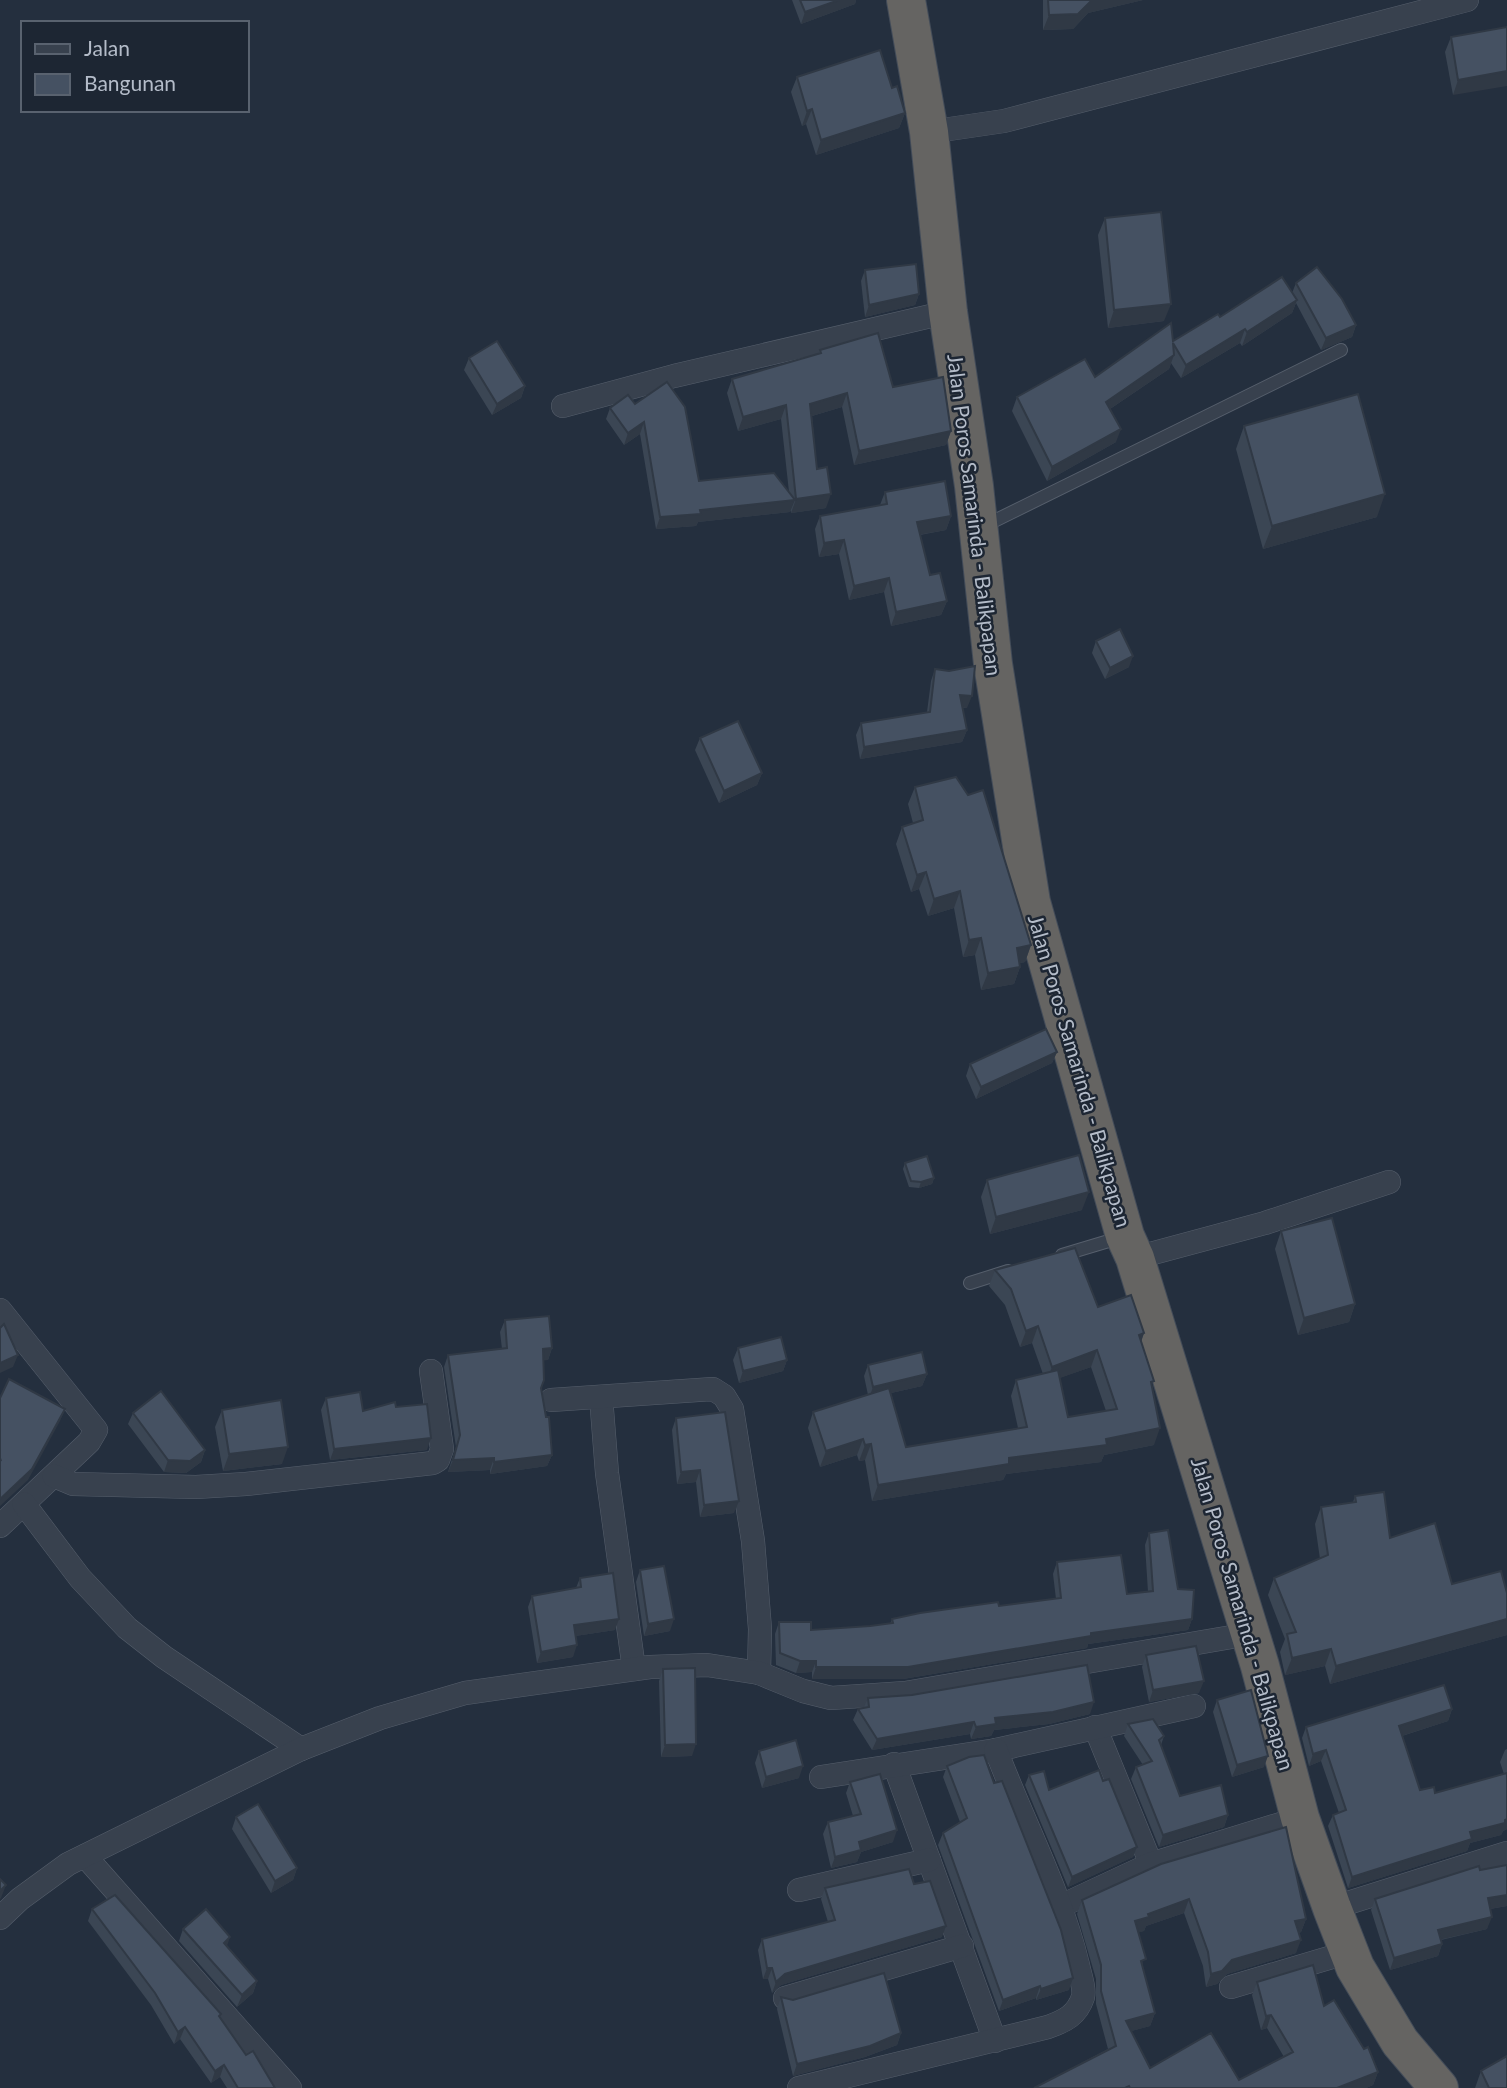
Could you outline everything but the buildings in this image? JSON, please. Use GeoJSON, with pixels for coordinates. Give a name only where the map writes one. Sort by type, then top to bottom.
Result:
{"type":"FeatureCollection","features":[{"type":"Feature","properties":{"kind":"highway","name":"Jalan Poros Samarinda - Balikpapan"},"geometry":{"type":"LineString","coordinates":[[906,0],[929,132],[947,312],[978,529],[993,664],[1031,902],[1130,1247],[1249,1634],[1300,1818],[1349,1952],[1400,2042],[1439,2088]]}},
{"type":"Feature","properties":{"kind":"street"},"geometry":{"type":"LineString","coordinates":[[929,132],[1004,121],[1466,0]]}},
{"type":"Feature","properties":{"kind":"street"},"geometry":{"type":"LineString","coordinates":[[563,406],[674,376],[947,312]]}},
{"type":"Feature","properties":{"kind":"street"},"geometry":{"type":"LineString","coordinates":[[1130,1247],[1265,1223],[1389,1182]]}},
{"type":"Feature","properties":{"kind":"street"},"geometry":{"type":"LineString","coordinates":[[0,1310],[95,1425],[94,1436],[89,1442],[0,1526]]}},
{"type":"Feature","properties":{"kind":"street"},"geometry":{"type":"LineString","coordinates":[[54,1476],[73,1484],[196,1487],[433,1463],[438,1460],[442,1449],[431,1371]]}},
{"type":"Feature","properties":{"kind":"street"},"geometry":{"type":"LineString","coordinates":[[551,1400],[713,1389],[727,1399],[732,1409],[753,1542],[760,1629],[759,1673]]}},
{"type":"Feature","properties":{"kind":"street"},"geometry":{"type":"LineString","coordinates":[[601,1397],[607,1473],[634,1669]]}},
{"type":"Feature","properties":{"kind":"street"},"geometry":{"type":"LineString","coordinates":[[24,1504],[80,1578],[127,1628],[164,1657],[301,1749]]}},
{"type":"Feature","properties":{"kind":"street"},"geometry":{"type":"LineString","coordinates":[[0,1918],[20,1899],[68,1864],[301,1749],[380,1718],[465,1693],[634,1669],[707,1665],[759,1673],[803,1691],[831,1698],[905,1693],[1249,1634]]}},
{"type":"Feature","properties":{"kind":"street"},"geometry":{"type":"LineString","coordinates":[[821,1777],[996,1750],[1194,1706]]}},
{"type":"Feature","properties":{"kind":"street"},"geometry":{"type":"LineString","coordinates":[[1096,1727],[1150,1864]]}},
{"type":"Feature","properties":{"kind":"street"},"geometry":{"type":"LineString","coordinates":[[799,2088],[995,2041],[1066,2020],[1080,2003],[1084,1993],[1061,1906],[996,1750]]}},
{"type":"Feature","properties":{"kind":"street"},"geometry":{"type":"LineString","coordinates":[[894,1764],[995,2041]]}},
{"type":"Feature","properties":{"kind":"street"},"geometry":{"type":"LineString","coordinates":[[1061,1906],[1150,1864],[1300,1818]]}},
{"type":"Feature","properties":{"kind":"street"},"geometry":{"type":"LineString","coordinates":[[1332,1908],[1507,1853]]}},
{"type":"Feature","properties":{"kind":"street"},"geometry":{"type":"LineString","coordinates":[[85,1856],[290,2088]]}},
{"type":"Feature","properties":{"kind":"street"},"geometry":{"type":"LineString","coordinates":[[799,1890],[929,1860]]}},
{"type":"Feature","properties":{"kind":"street"},"geometry":{"type":"LineString","coordinates":[[785,1998],[962,1946]]}},
{"type":"Feature","properties":{"kind":"street"},"geometry":{"type":"LineString","coordinates":[[1231,1987],[1349,1952]]}},
{"type":"Feature","properties":{"kind":"lane"},"geometry":{"type":"LineString","coordinates":[[978,529],[1341,350]]}},
{"type":"Feature","properties":{"kind":"lane"},"geometry":{"type":"LineString","coordinates":[[1048,1259],[1130,1247]]}},
{"type":"Feature","properties":{"kind":"lane"},"geometry":{"type":"LineString","coordinates":[[970,1283],[1022,1267]]}}]}
